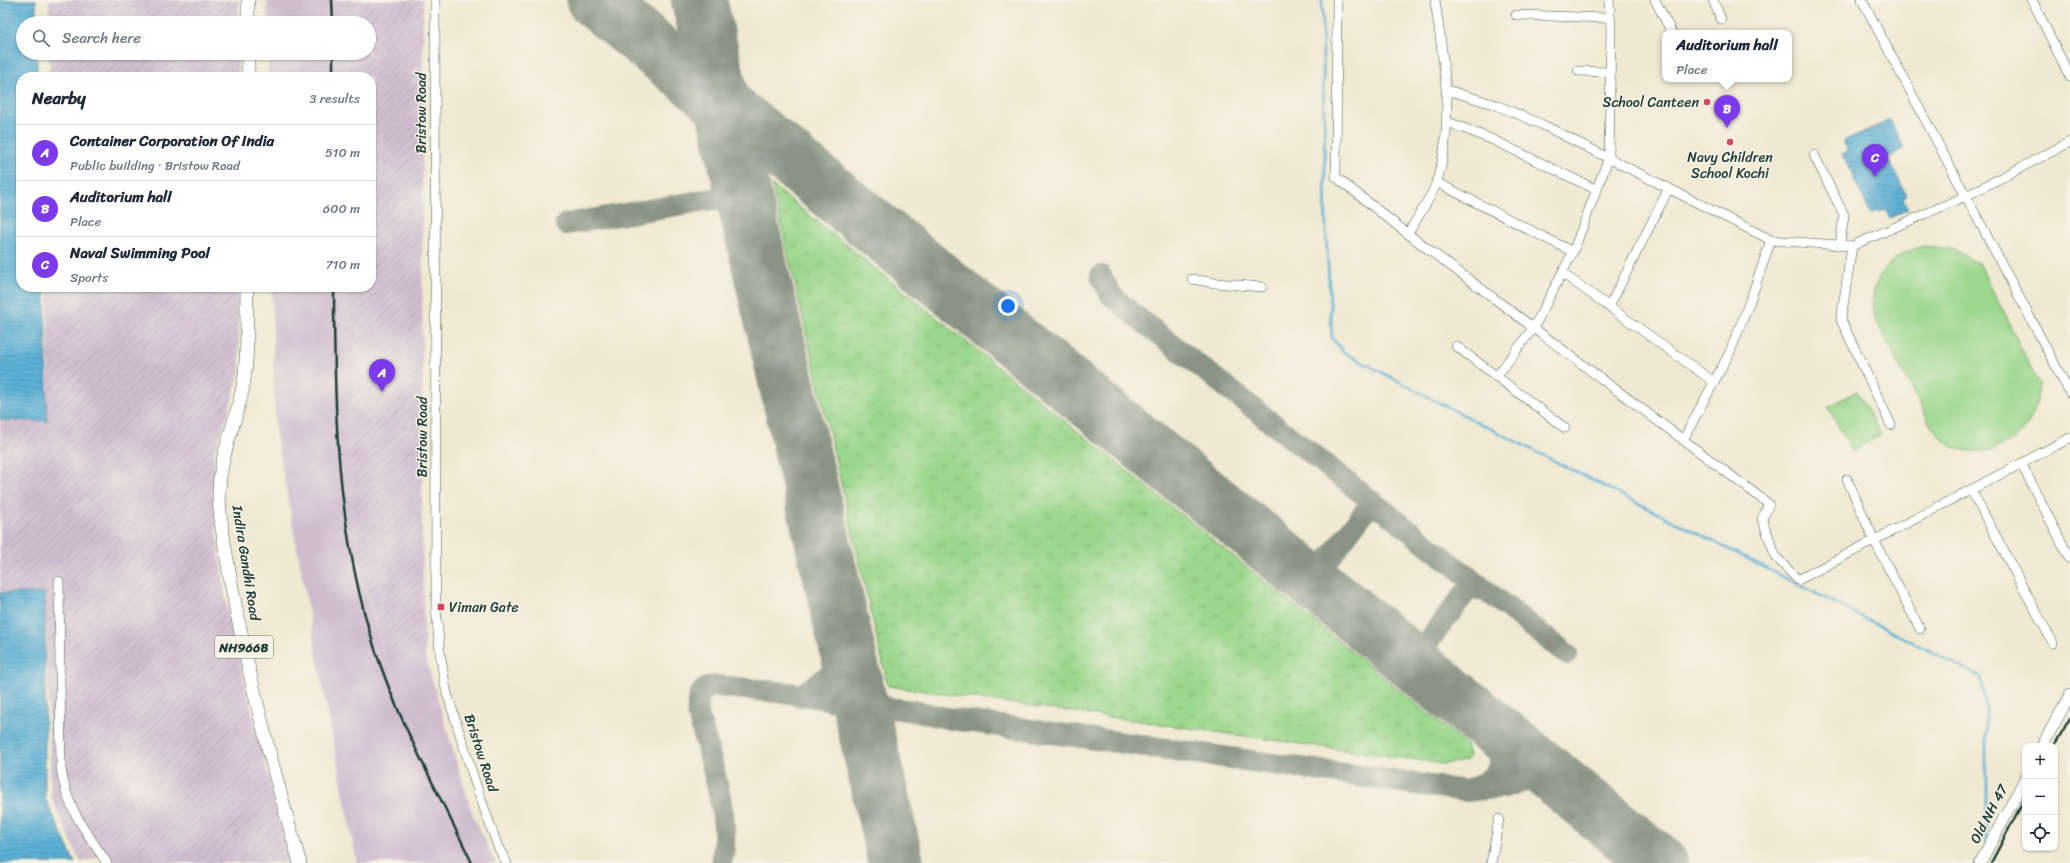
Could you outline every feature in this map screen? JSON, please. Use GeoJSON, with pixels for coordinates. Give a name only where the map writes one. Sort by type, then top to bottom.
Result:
{"type":"FeatureCollection","features":[{"type":"Feature","properties":{"kind":"highway"},"geometry":{"type":"LineString","coordinates":[[248,0],[248,16]]}},
{"type":"Feature","properties":{"kind":"highway"},"geometry":{"type":"LineString","coordinates":[[248,60],[248,72]]}},
{"type":"Feature","properties":{"kind":"highway","name":"Indira Gandhi Road"},"geometry":{"type":"LineString","coordinates":[[247,292],[246,366],[243,386],[222,462],[219,498],[230,577],[245,652],[278,790],[300,863]]}},
{"type":"Feature","properties":{"kind":"main road"},"geometry":{"type":"LineString","coordinates":[[2044,743],[2070,695]]}},
{"type":"Feature","properties":{"kind":"main road","name":"Old NH 47"},"geometry":{"type":"LineString","coordinates":[[1980,863],[2022,785]]}},
{"type":"Feature","properties":{"kind":"street","name":"Bristow Road"},"geometry":{"type":"LineString","coordinates":[[435,0],[436,609],[440,652],[446,690],[476,785],[498,847],[507,863]]}},
{"type":"Feature","properties":{"kind":"street"},"geometry":{"type":"LineString","coordinates":[[1337,0],[1336,177],[1408,234],[1769,504],[1762,519],[1776,557],[1798,580],[2070,438]]}},
{"type":"Feature","properties":{"kind":"street"},"geometry":{"type":"LineString","coordinates":[[1408,234],[1436,182],[1448,122],[1447,90],[1435,0]]}},
{"type":"Feature","properties":{"kind":"street"},"geometry":{"type":"LineString","coordinates":[[1496,377],[1534,327],[1573,252],[1609,157],[1609,72],[1611,29],[1609,0]]}},
{"type":"Feature","properties":{"kind":"street"},"geometry":{"type":"LineString","coordinates":[[1655,0],[1670,30]]}},
{"type":"Feature","properties":{"kind":"street"},"geometry":{"type":"LineString","coordinates":[[1713,0],[1721,18]]}},
{"type":"Feature","properties":{"kind":"street"},"geometry":{"type":"LineString","coordinates":[[1862,0],[2070,393]]}},
{"type":"Feature","properties":{"kind":"street"},"geometry":{"type":"LineString","coordinates":[[2032,0],[2070,77]]}},
{"type":"Feature","properties":{"kind":"street"},"geometry":{"type":"LineString","coordinates":[[1516,15],[1610,18]]}},
{"type":"Feature","properties":{"kind":"street"},"geometry":{"type":"LineString","coordinates":[[1578,71],[1609,72]]}},
{"type":"Feature","properties":{"kind":"street"},"geometry":{"type":"LineString","coordinates":[[1447,90],[1496,105],[1609,157],[1771,240],[1852,246],[1966,196],[2070,142]]}},
{"type":"Feature","properties":{"kind":"street"},"geometry":{"type":"LineString","coordinates":[[1448,122],[1491,139],[1597,190]]}},
{"type":"Feature","properties":{"kind":"street"},"geometry":{"type":"LineString","coordinates":[[1814,155],[1844,215],[1840,245]]}},
{"type":"Feature","properties":{"kind":"street"},"geometry":{"type":"LineString","coordinates":[[1436,182],[1573,252]]}},
{"type":"Feature","properties":{"kind":"street"},"geometry":{"type":"LineString","coordinates":[[1609,307],[1669,188]]}},
{"type":"Feature","properties":{"kind":"street"},"geometry":{"type":"LineString","coordinates":[[1683,440],[1730,352],[1771,240]]}},
{"type":"Feature","properties":{"kind":"street"},"geometry":{"type":"LineString","coordinates":[[1852,246],[1841,320],[1891,425]]}},
{"type":"Feature","properties":{"kind":"street"},"geometry":{"type":"LineString","coordinates":[[1562,273],[1714,382]]}},
{"type":"Feature","properties":{"kind":"street"},"geometry":{"type":"LineString","coordinates":[[1192,279],[1214,283],[1262,287]]}},
{"type":"Feature","properties":{"kind":"street"},"geometry":{"type":"LineString","coordinates":[[1456,346],[1564,428]]}},
{"type":"Feature","properties":{"kind":"street"},"geometry":{"type":"LineString","coordinates":[[2021,463],[2070,559]]}},
{"type":"Feature","properties":{"kind":"street"},"geometry":{"type":"LineString","coordinates":[[1847,479],[1874,540],[1920,629]]}},
{"type":"Feature","properties":{"kind":"street"},"geometry":{"type":"LineString","coordinates":[[1971,490],[2053,644]]}},
{"type":"Feature","properties":{"kind":"street"},"geometry":{"type":"LineString","coordinates":[[60,581],[61,768],[63,787],[70,807],[107,863]]}},
{"type":"Feature","properties":{"kind":"street"},"geometry":{"type":"LineString","coordinates":[[1491,863],[1499,819]]}},
{"type":"Feature","properties":{"kind":"shaded area"},"geometry":{"type":"Polygon","coordinates":[[[49,0],[239,0],[238,16],[49,16],[49,0]]]}},
{"type":"Feature","properties":{"kind":"shaded area"},"geometry":{"type":"Polygon","coordinates":[[[267,0],[350,0],[350,16],[267,16],[267,0]]]}},
{"type":"Feature","properties":{"kind":"shaded area"},"geometry":{"type":"Polygon","coordinates":[[[350,0],[423,0],[422,530],[425,656],[387,661],[359,564],[353,496],[347,385],[348,292],[376,292],[376,72],[349,72],[349,60],[376,60],[376,16],[350,16],[350,0]]]}},
{"type":"Feature","properties":{"kind":"shaded area"},"geometry":{"type":"Polygon","coordinates":[[[49,60],[238,60],[238,72],[49,72],[49,60]]]}},
{"type":"Feature","properties":{"kind":"shaded area"},"geometry":{"type":"Polygon","coordinates":[[[268,60],[349,60],[349,72],[268,72],[268,60]]]}},
{"type":"Feature","properties":{"kind":"shaded area"},"geometry":{"type":"Polygon","coordinates":[[[48,292],[237,292],[240,370],[229,410],[214,453],[214,505],[220,563],[230,623],[290,863],[114,863],[106,853],[81,863],[51,797],[45,593],[0,593],[0,420],[47,421],[48,292]]]}},
{"type":"Feature","properties":{"kind":"shaded area"},"geometry":{"type":"Polygon","coordinates":[[[272,292],[348,292],[347,385],[353,496],[359,564],[387,661],[425,656],[472,813],[496,863],[357,863],[275,429],[272,292]]]}},
{"type":"Feature","properties":{"kind":"green space"},"geometry":{"type":"Polygon","coordinates":[[[772,185],[1466,744],[1469,755],[1466,761],[1444,764],[888,686],[772,185]]]}},
{"type":"Feature","properties":{"kind":"green space"},"geometry":{"type":"Polygon","coordinates":[[[1924,246],[1954,249],[1980,265],[2039,384],[2033,414],[2027,426],[2018,435],[2006,443],[1994,448],[1981,451],[1967,451],[1955,447],[1943,440],[1931,426],[1873,315],[1874,289],[1884,270],[1891,262],[1901,255],[1924,246]]]}},
{"type":"Feature","properties":{"kind":"green space"},"geometry":{"type":"Polygon","coordinates":[[[1857,391],[1881,435],[1852,451],[1828,407],[1857,391]]]}},
{"type":"Feature","properties":{"kind":"water"},"geometry":{"type":"Polygon","coordinates":[[[0,0],[36,0],[36,16],[16,16],[16,60],[37,60],[37,72],[16,72],[16,292],[45,292],[47,421],[0,420],[0,0]]]}},
{"type":"Feature","properties":{"kind":"water"},"geometry":{"type":"Polygon","coordinates":[[[1890,120],[1904,148],[1888,158],[1907,196],[1903,199],[1908,209],[1890,218],[1885,210],[1880,212],[1879,210],[1871,214],[1842,154],[1848,151],[1843,141],[1890,120]]]}},
{"type":"Feature","properties":{"kind":"water"},"geometry":{"type":"Polygon","coordinates":[[[0,593],[45,593],[45,798],[75,863],[0,863],[0,593]]]}},
{"type":"Feature","properties":{"kind":"waterway"},"geometry":{"type":"LineString","coordinates":[[1322,0],[1326,229],[1332,338],[1343,352],[1434,400],[1981,677],[1986,708],[1986,842]]}},
{"type":"Feature","properties":{"kind":"taxiway"},"geometry":{"type":"LineString","coordinates":[[719,198],[730,188],[738,168]]}},
{"type":"Feature","properties":{"kind":"taxiway"},"geometry":{"type":"LineString","coordinates":[[566,224],[719,198],[736,202],[748,215]]}},
{"type":"Feature","properties":{"kind":"taxiway"},"geometry":{"type":"LineString","coordinates":[[1101,276],[1111,295],[1133,314],[1567,654]]}},
{"type":"Feature","properties":{"kind":"taxiway"},"geometry":{"type":"LineString","coordinates":[[1321,589],[1319,577],[1323,567],[1365,511],[1373,507],[1381,509]]}},
{"type":"Feature","properties":{"kind":"taxiway"},"geometry":{"type":"LineString","coordinates":[[1422,670],[1420,658],[1424,647],[1466,592],[1475,588],[1486,591]]}},
{"type":"Feature","properties":{"kind":"taxiway"},"geometry":{"type":"LineString","coordinates":[[800,696],[849,661]]}},
{"type":"Feature","properties":{"kind":"taxiway"},"geometry":{"type":"LineString","coordinates":[[722,858],[724,826],[718,786],[698,714],[698,703],[700,695],[703,691],[717,686],[806,695],[839,702],[849,707],[856,714],[865,729]]}},
{"type":"Feature","properties":{"kind":"taxiway"},"geometry":{"type":"LineString","coordinates":[[855,686],[869,701],[888,708]]}},
{"type":"Feature","properties":{"kind":"taxiway"},"geometry":{"type":"LineString","coordinates":[[865,729],[866,718],[870,712],[877,709],[897,709],[952,719],[1466,791],[1504,787],[1542,778],[1555,783],[1579,797]]}},
{"type":"Feature","properties":{"kind":"taxiway"},"geometry":{"type":"LineString","coordinates":[[1471,789],[1485,782],[1494,775],[1499,767],[1499,749],[1481,718]]}},
{"type":"Feature","properties":{"kind":"runway"},"geometry":{"type":"LineString","coordinates":[[594,0],[1660,863]]}},
{"type":"Feature","properties":{"kind":"runway"},"geometry":{"type":"LineString","coordinates":[[699,0],[896,863]]}},
{"type":"Feature","properties":{"kind":"railway"},"geometry":{"type":"LineString","coordinates":[[332,0],[333,16]]}},
{"type":"Feature","properties":{"kind":"railway"},"geometry":{"type":"LineString","coordinates":[[333,60],[333,72]]}},
{"type":"Feature","properties":{"kind":"railway"},"geometry":{"type":"LineString","coordinates":[[334,292],[335,378],[340,468],[345,513],[361,601],[374,646],[395,702],[419,756],[472,863]]}},
{"type":"Feature","properties":{"kind":"railway"},"geometry":{"type":"LineString","coordinates":[[2056,743],[2070,718]]}},
{"type":"Feature","properties":{"kind":"railway"},"geometry":{"type":"LineString","coordinates":[[1991,863],[2022,804]]}},
{"type":"Feature","properties":{"kind":"place","name":"School Canteen"},"geometry":{"type":"Point","coordinates":[1707,102]}},
{"type":"Feature","properties":{"kind":"place","name":"Auditorium hall"},"geometry":{"type":"Point","coordinates":[1727,128]}},
{"type":"Feature","properties":{"kind":"place","name":"Navy Children School Kochi"},"geometry":{"type":"Point","coordinates":[1730,142]}},
{"type":"Feature","properties":{"kind":"place","name":"Naval Swimming Pool"},"geometry":{"type":"Point","coordinates":[1875,177]}},
{"type":"Feature","properties":{"kind":"place","name":"Container Corporation Of India"},"geometry":{"type":"Point","coordinates":[382,392]}},
{"type":"Feature","properties":{"kind":"place","name":"Viman Gate"},"geometry":{"type":"Point","coordinates":[441,607]}}]}
